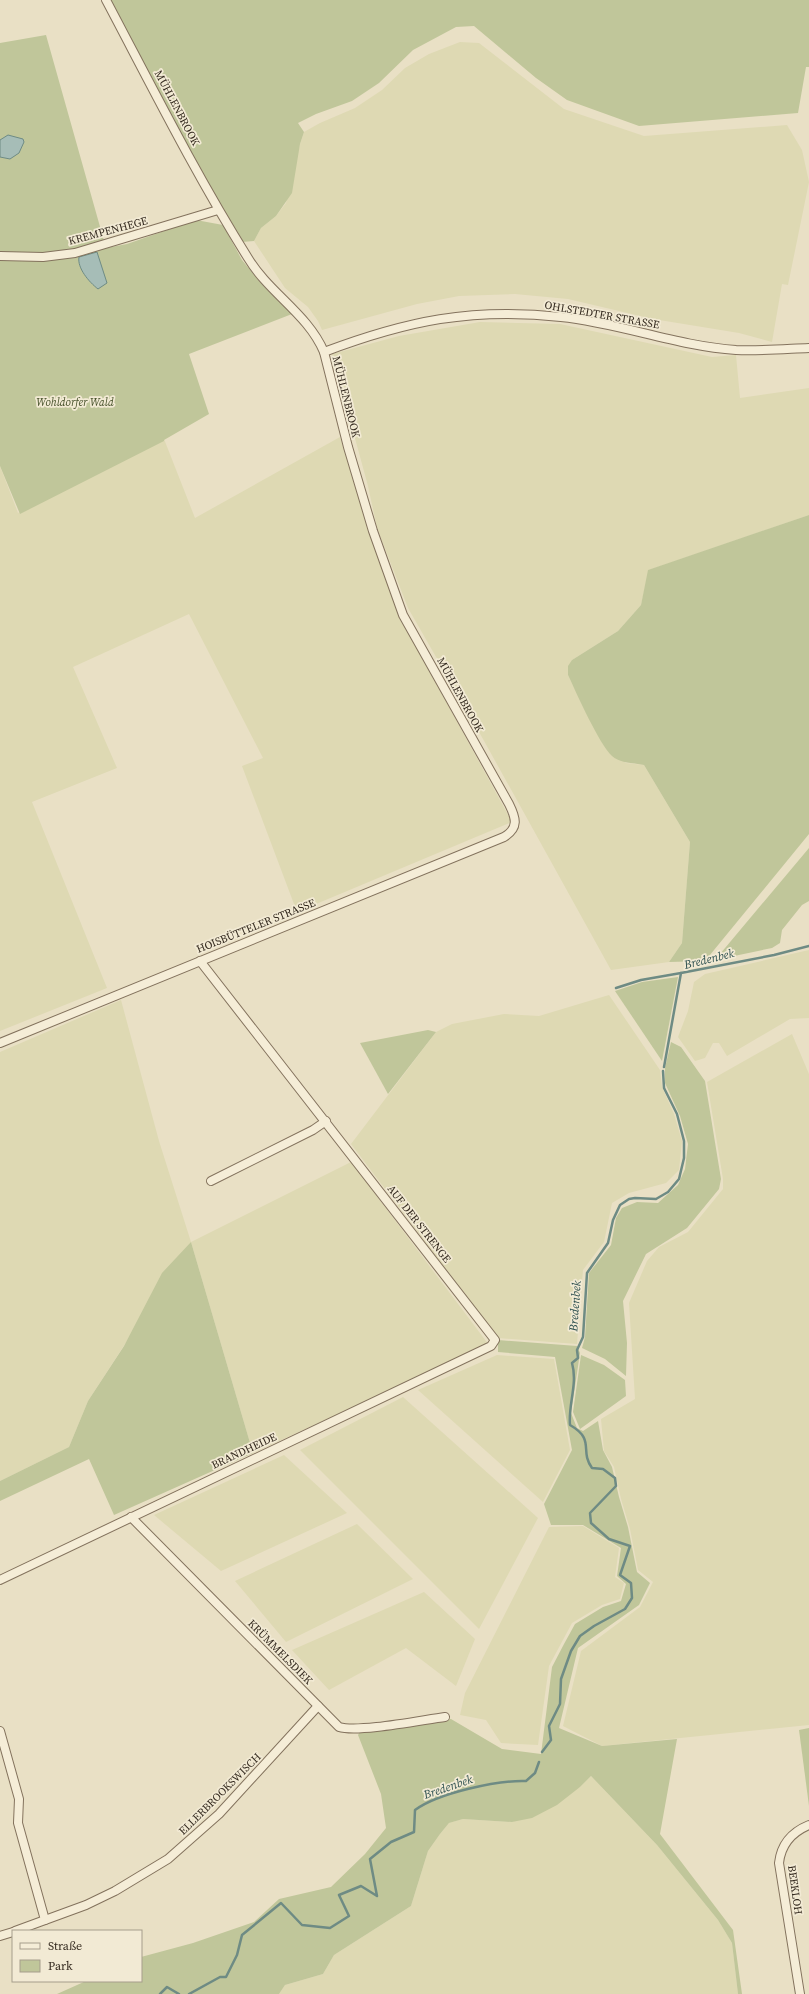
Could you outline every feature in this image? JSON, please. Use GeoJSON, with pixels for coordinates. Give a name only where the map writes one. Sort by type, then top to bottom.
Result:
{"type":"FeatureCollection","features":[{"type":"Feature","properties":{"kind":"street","name":"MÜHLENBROOK"},"geometry":{"type":"LineString","coordinates":[[106,0],[218,210],[248,259],[267,283],[302,318],[317,338],[324,352],[350,454],[373,531],[403,615],[509,804],[516,824]]}},
{"type":"Feature","properties":{"kind":"street","name":"KREMPENHEGE"},"geometry":{"type":"LineString","coordinates":[[0,256],[43,257],[74,253],[218,210]]}},
{"type":"Feature","properties":{"kind":"street","name":"OHLSTEDTER STRASSE"},"geometry":{"type":"LineString","coordinates":[[324,352],[386,330],[425,321],[467,314],[501,313],[562,317],[675,340],[736,350],[809,348]]}},
{"type":"Feature","properties":{"kind":"street","name":"HOISBÜTTELER STRASSE"},"geometry":{"type":"LineString","coordinates":[[0,1044],[504,837],[512,831],[516,824]]}},
{"type":"Feature","properties":{"kind":"street","name":"AUF DER STRENGE"},"geometry":{"type":"LineString","coordinates":[[200,961],[495,1340]]}},
{"type":"Feature","properties":{"kind":"street"},"geometry":{"type":"LineString","coordinates":[[211,1181],[313,1130],[326,1121]]}},
{"type":"Feature","properties":{"kind":"street","name":"BRANDHEIDE"},"geometry":{"type":"LineString","coordinates":[[0,1580],[491,1346],[495,1340]]}},
{"type":"Feature","properties":{"kind":"street","name":"KRÜMMELSDIEK"},"geometry":{"type":"LineString","coordinates":[[131,1517],[339,1727],[346,1729],[445,1716]]}},
{"type":"Feature","properties":{"kind":"street","name":"ELLERBROOKSWISCH"},"geometry":{"type":"LineString","coordinates":[[17,1930],[86,1905],[115,1891],[168,1859],[219,1814],[318,1706]]}},
{"type":"Feature","properties":{"kind":"street"},"geometry":{"type":"LineString","coordinates":[[0,1731],[19,1799],[18,1823],[45,1920]]}},
{"type":"Feature","properties":{"kind":"street","name":"BEEKLOH"},"geometry":{"type":"LineString","coordinates":[[800,1994],[779,1863],[780,1856],[787,1840],[799,1830],[809,1825]]}},
{"type":"Feature","properties":{"kind":"street","name":"ELLERBROOKSWISCH"},"geometry":{"type":"LineString","coordinates":[[0,1936],[12,1932]]}},
{"type":"Feature","properties":{"kind":"shaded area"},"geometry":{"type":"Polygon","coordinates":[[[460,42],[479,43],[564,109],[644,136],[787,125],[802,150],[809,182],[788,285],[782,284],[772,342],[739,333],[653,319],[568,299],[515,294],[459,296],[417,304],[322,330],[318,321],[308,307],[285,288],[254,241],[261,228],[276,216],[286,203],[304,132],[320,123],[355,108],[382,90],[405,68],[429,54],[460,42]]]}},
{"type":"Feature","properties":{"kind":"shaded area"},"geometry":{"type":"Polygon","coordinates":[[[480,322],[560,324],[712,357],[736,355],[740,398],[809,388],[809,515],[649,570],[641,605],[618,631],[572,660],[568,675],[603,744],[626,763],[644,765],[690,842],[682,943],[669,962],[611,970],[483,739],[408,608],[377,528],[368,486],[332,354],[399,336],[480,322]]]}},
{"type":"Feature","properties":{"kind":"shaded area"},"geometry":{"type":"Polygon","coordinates":[[[340,437],[398,614],[512,822],[297,912],[242,766],[263,758],[189,614],[73,667],[117,768],[32,802],[107,988],[0,1031],[0,466],[18,513],[164,439],[195,518],[340,437]]]}},
{"type":"Feature","properties":{"kind":"shaded area"},"geometry":{"type":"Polygon","coordinates":[[[809,950],[809,1018],[790,1019],[727,1056],[719,1043],[713,1043],[705,1058],[695,1061],[678,1037],[688,1011],[694,982],[705,974],[809,950]]]}},
{"type":"Feature","properties":{"kind":"shaded area"},"geometry":{"type":"Polygon","coordinates":[[[609,995],[660,1070],[662,1087],[674,1114],[682,1141],[679,1170],[666,1183],[629,1193],[612,1203],[604,1242],[583,1270],[577,1344],[498,1338],[351,1144],[436,1032],[452,1024],[504,1014],[539,1016],[609,995]]]}},
{"type":"Feature","properties":{"kind":"shaded area"},"geometry":{"type":"Polygon","coordinates":[[[121,1000],[159,1141],[191,1242],[88,1401],[69,1447],[0,1481],[0,1052],[121,1000]]]}},
{"type":"Feature","properties":{"kind":"shaded area"},"geometry":{"type":"Polygon","coordinates":[[[792,1034],[809,1074],[809,1725],[602,1746],[563,1726],[581,1651],[640,1607],[653,1582],[638,1570],[630,1529],[621,1499],[614,1467],[604,1451],[601,1419],[635,1399],[629,1303],[647,1261],[659,1247],[688,1232],[723,1189],[723,1179],[707,1082],[792,1034]]]}},
{"type":"Feature","properties":{"kind":"shaded area"},"geometry":{"type":"Polygon","coordinates":[[[351,1162],[489,1345],[253,1453],[191,1242],[351,1162]]]}},
{"type":"Feature","properties":{"kind":"shaded area"},"geometry":{"type":"Polygon","coordinates":[[[497,1355],[554,1359],[570,1450],[543,1502],[418,1390],[497,1355]]]}},
{"type":"Feature","properties":{"kind":"shaded area"},"geometry":{"type":"Polygon","coordinates":[[[403,1397],[538,1518],[479,1629],[300,1450],[403,1397]]]}},
{"type":"Feature","properties":{"kind":"shaded area"},"geometry":{"type":"Polygon","coordinates":[[[284,1455],[347,1513],[221,1571],[154,1515],[284,1455]]]}},
{"type":"Feature","properties":{"kind":"shaded area"},"geometry":{"type":"Polygon","coordinates":[[[357,1524],[413,1579],[286,1642],[235,1581],[357,1524]]]}},
{"type":"Feature","properties":{"kind":"shaded area"},"geometry":{"type":"Polygon","coordinates":[[[583,1526],[619,1548],[615,1577],[624,1583],[620,1599],[602,1605],[572,1623],[549,1666],[538,1745],[501,1743],[486,1720],[460,1715],[465,1693],[549,1527],[583,1526]]]}},
{"type":"Feature","properties":{"kind":"shaded area"},"geometry":{"type":"Polygon","coordinates":[[[424,1592],[475,1639],[456,1686],[406,1648],[329,1690],[292,1650],[424,1592]]]}},
{"type":"Feature","properties":{"kind":"shaded area"},"geometry":{"type":"Polygon","coordinates":[[[591,1776],[657,1845],[718,1920],[732,1943],[738,1994],[279,1994],[285,1985],[323,1974],[334,1955],[411,1906],[428,1851],[449,1823],[463,1819],[512,1822],[580,1787],[591,1776]]]}},
{"type":"Feature","properties":{"kind":"green space"},"geometry":{"type":"Polygon","coordinates":[[[110,0],[809,0],[809,67],[806,67],[798,113],[639,126],[567,100],[536,78],[474,26],[456,27],[413,50],[379,83],[352,101],[316,114],[298,123],[304,132],[300,144],[292,193],[276,216],[261,228],[254,241],[242,242],[231,234],[110,0]]]}},
{"type":"Feature","properties":{"kind":"green space","name":"Wohldorfer Wald"},"geometry":{"type":"Polygon","coordinates":[[[46,35],[106,248],[127,244],[196,220],[223,225],[242,260],[260,282],[292,314],[189,354],[209,414],[164,441],[20,514],[0,466],[0,43],[46,35]]]}},
{"type":"Feature","properties":{"kind":"green space"},"geometry":{"type":"Polygon","coordinates":[[[809,515],[809,834],[705,961],[669,962],[682,943],[690,842],[644,765],[619,760],[612,756],[607,750],[588,717],[568,675],[568,666],[572,660],[618,631],[641,605],[648,570],[809,515]]]}},
{"type":"Feature","properties":{"kind":"green space"},"geometry":{"type":"Polygon","coordinates":[[[809,848],[809,901],[802,905],[782,930],[780,943],[772,948],[715,960],[809,848]]]}},
{"type":"Feature","properties":{"kind":"green space"},"geometry":{"type":"Polygon","coordinates":[[[678,977],[662,1061],[615,991],[642,982],[678,977]]]}},
{"type":"Feature","properties":{"kind":"green space"},"geometry":{"type":"Polygon","coordinates":[[[428,1030],[436,1032],[388,1094],[360,1043],[428,1030]]]}},
{"type":"Feature","properties":{"kind":"green space"},"geometry":{"type":"Polygon","coordinates":[[[671,1042],[681,1047],[705,1081],[721,1179],[719,1189],[687,1228],[646,1254],[623,1301],[627,1343],[626,1376],[605,1359],[582,1348],[585,1337],[589,1273],[611,1245],[616,1218],[622,1208],[637,1202],[658,1203],[678,1185],[685,1169],[688,1144],[680,1116],[665,1083],[665,1068],[671,1042]]]}},
{"type":"Feature","properties":{"kind":"green space"},"geometry":{"type":"Polygon","coordinates":[[[191,1242],[253,1453],[114,1515],[89,1459],[0,1501],[0,1481],[69,1447],[88,1401],[124,1346],[162,1273],[191,1242]]]}},
{"type":"Feature","properties":{"kind":"green space"},"geometry":{"type":"Polygon","coordinates":[[[498,1340],[577,1346],[580,1353],[571,1413],[577,1428],[583,1431],[598,1421],[603,1450],[612,1467],[628,1527],[637,1572],[650,1583],[639,1605],[578,1648],[559,1728],[602,1746],[677,1739],[660,1834],[733,1930],[742,1994],[738,1994],[732,1943],[718,1920],[657,1845],[591,1776],[580,1787],[557,1805],[532,1818],[512,1822],[463,1819],[449,1823],[428,1851],[411,1906],[334,1955],[323,1974],[285,1985],[279,1994],[57,1994],[84,1982],[142,1982],[142,1957],[193,1943],[254,1922],[279,1899],[331,1887],[365,1854],[386,1828],[381,1794],[358,1735],[361,1730],[451,1719],[502,1749],[541,1754],[552,1667],[575,1624],[603,1607],[621,1601],[626,1584],[617,1576],[621,1548],[583,1525],[551,1525],[544,1504],[572,1450],[555,1357],[498,1352],[498,1340]]]}},
{"type":"Feature","properties":{"kind":"green space"},"geometry":{"type":"Polygon","coordinates":[[[581,1355],[604,1365],[625,1380],[626,1396],[580,1429],[573,1412],[581,1355]]]}},
{"type":"Feature","properties":{"kind":"green space"},"geometry":{"type":"Polygon","coordinates":[[[809,1728],[809,1806],[799,1730],[809,1728]]]}},
{"type":"Feature","properties":{"kind":"water"},"geometry":{"type":"Polygon","coordinates":[[[8,135],[23,139],[24,142],[19,153],[10,159],[0,157],[0,140],[8,135]]]}},
{"type":"Feature","properties":{"kind":"water"},"geometry":{"type":"Polygon","coordinates":[[[97,252],[107,283],[98,289],[84,274],[79,261],[79,257],[97,252]]]}},
{"type":"Feature","properties":{"kind":"waterway","name":"Bredenbek"},"geometry":{"type":"LineString","coordinates":[[664,1067],[681,973],[774,955],[809,946]]}},
{"type":"Feature","properties":{"kind":"waterway"},"geometry":{"type":"LineString","coordinates":[[616,988],[641,980],[681,973]]}},
{"type":"Feature","properties":{"kind":"waterway","name":"Bredenbek"},"geometry":{"type":"LineString","coordinates":[[542,1752],[551,1740],[549,1726],[560,1704],[561,1679],[571,1651],[580,1636],[594,1626],[625,1609],[632,1598],[631,1583],[620,1575],[630,1546],[609,1539],[591,1523],[590,1513],[616,1486],[615,1478],[603,1469],[592,1468],[588,1462],[586,1445],[583,1436],[578,1430],[570,1425],[570,1409],[574,1379],[572,1363],[578,1358],[577,1350],[583,1337],[587,1273],[608,1243],[613,1220],[620,1205],[629,1199],[656,1199],[668,1192],[679,1179],[684,1158],[684,1141],[677,1114],[664,1088],[663,1071]]}},
{"type":"Feature","properties":{"kind":"waterway","name":"Bredenbek"},"geometry":{"type":"LineString","coordinates":[[189,1994],[220,1977],[226,1977],[237,1955],[242,1935],[281,1903],[302,1925],[330,1928],[349,1916],[339,1895],[361,1886],[377,1896],[370,1859],[391,1842],[414,1832],[415,1810],[438,1798],[453,1793],[485,1785],[526,1781],[535,1773],[539,1762]]}},
{"type":"Feature","properties":{"kind":"waterway","name":"Bredenbek"},"geometry":{"type":"LineString","coordinates":[[160,1994],[167,1987],[179,1994]]}}]}
